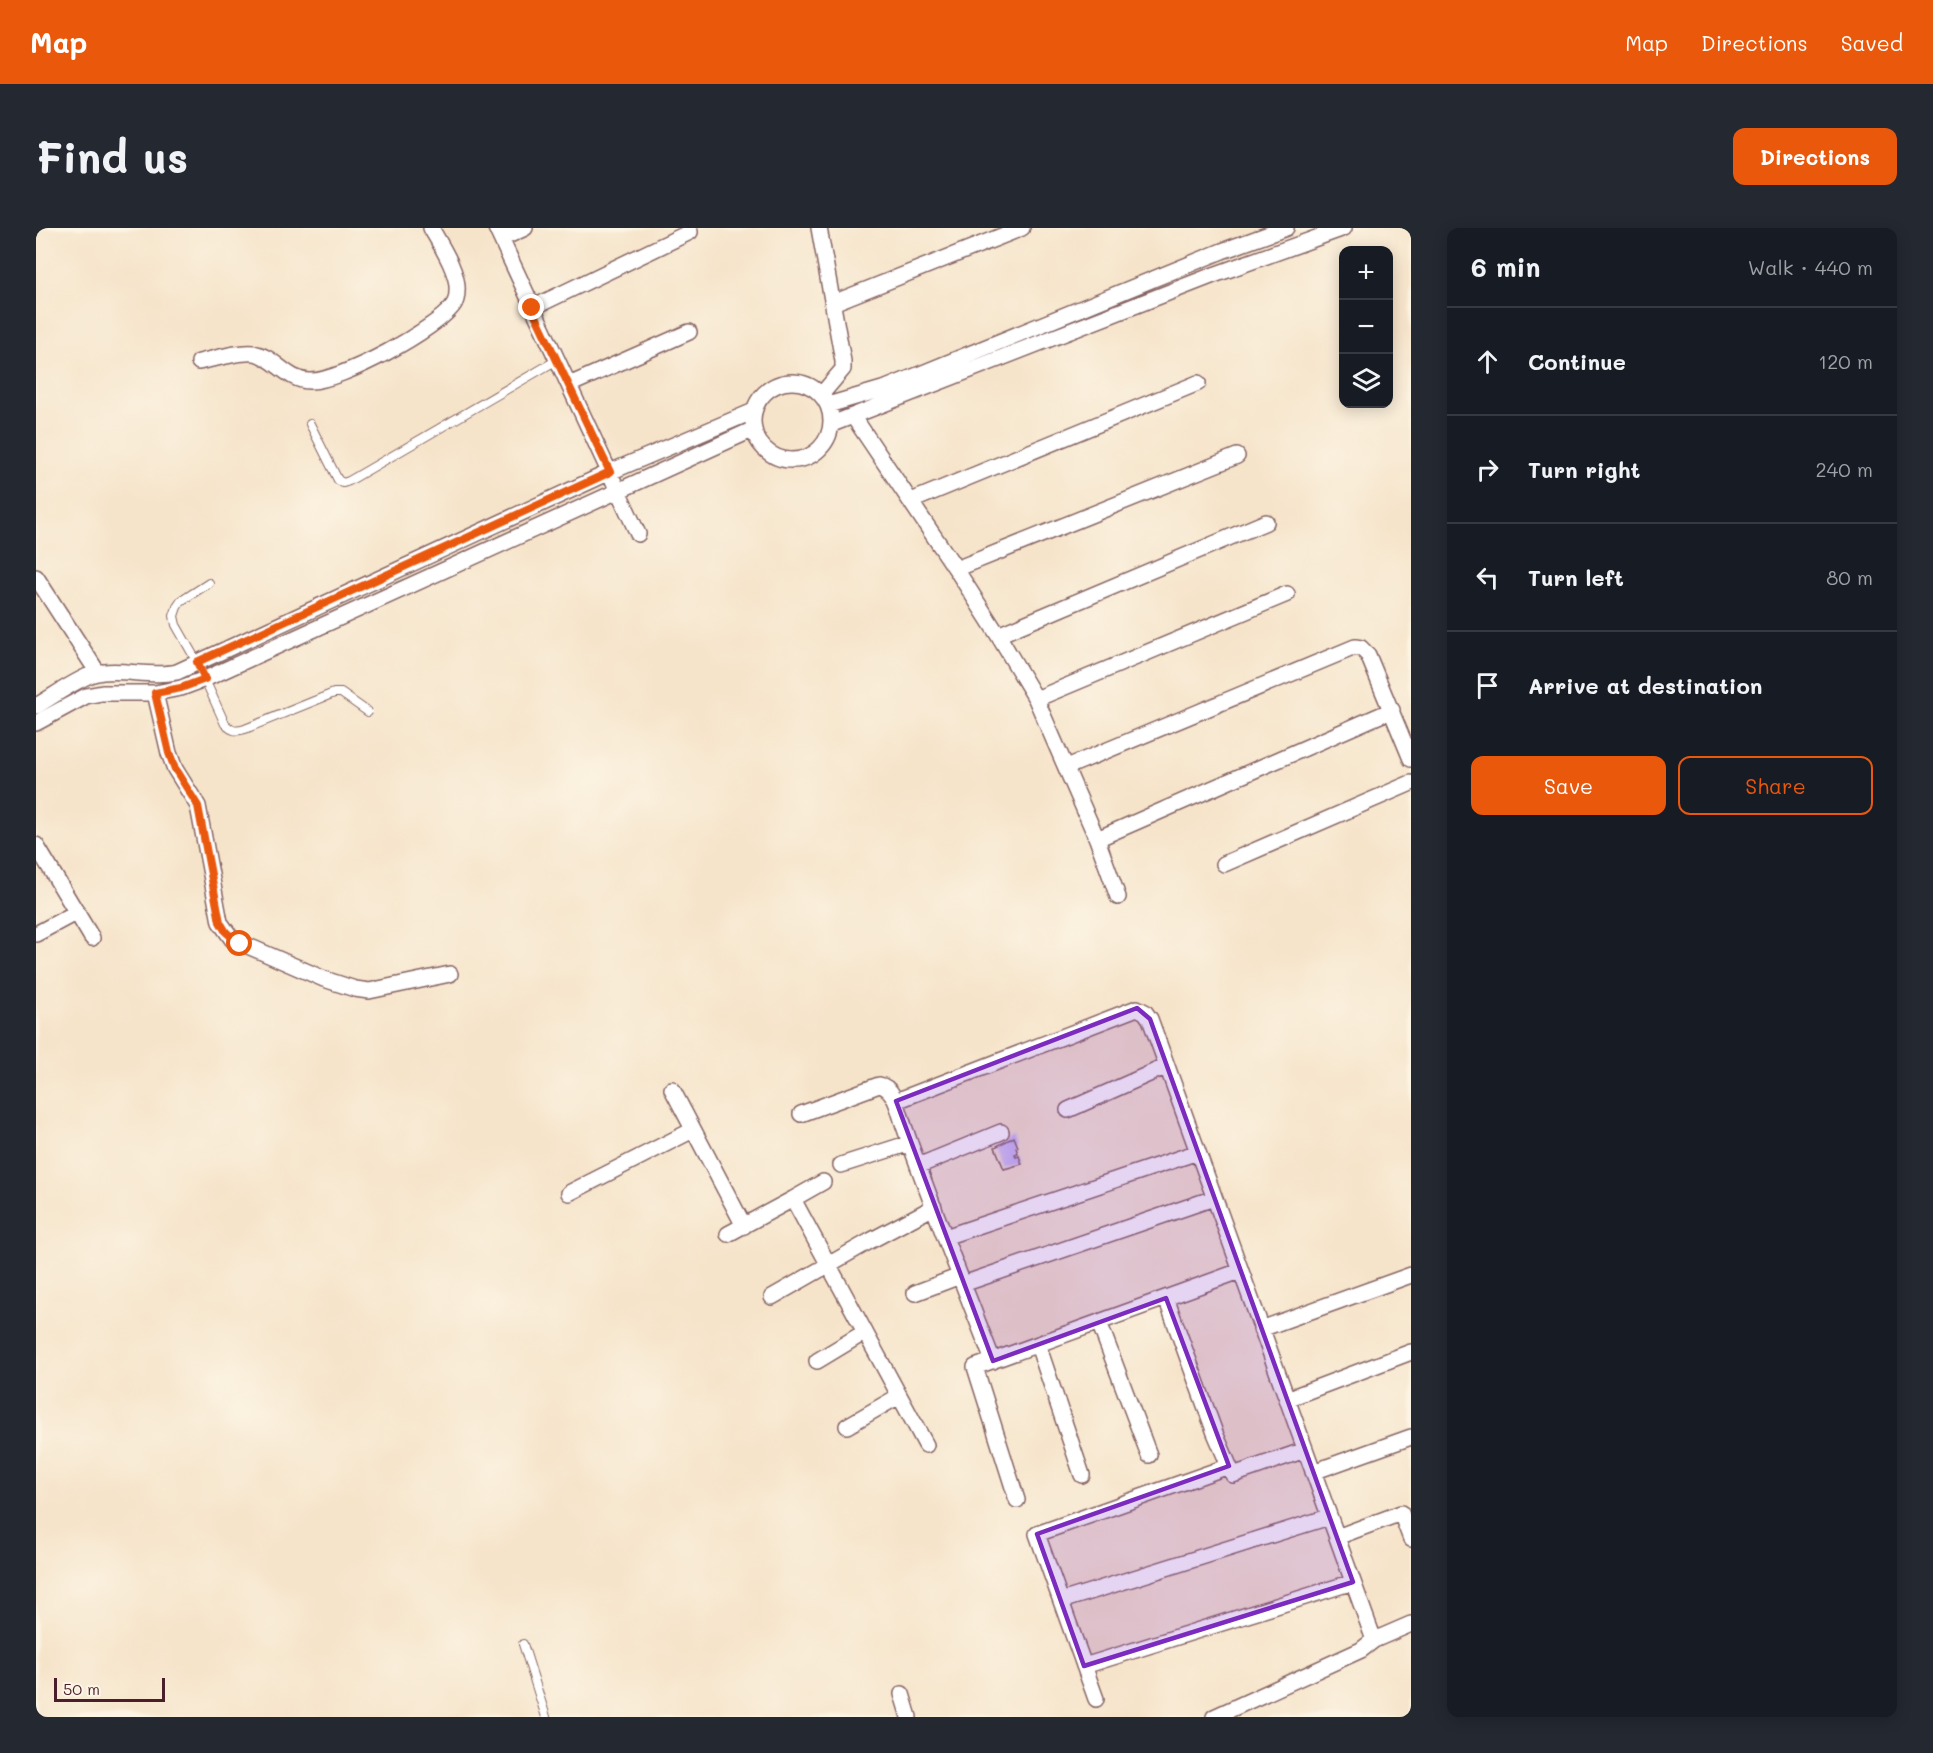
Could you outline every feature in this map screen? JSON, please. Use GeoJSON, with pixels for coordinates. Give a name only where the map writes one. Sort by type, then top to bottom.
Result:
{"type":"FeatureCollection","features":[{"type":"Feature","properties":{"kind":"street"},"geometry":{"type":"LineString","coordinates":[[199,362],[252,353],[262,356],[298,379],[326,380],[345,373],[429,327],[453,304],[458,288],[448,259],[431,228]]}},
{"type":"Feature","properties":{"kind":"street"},"geometry":{"type":"LineString","coordinates":[[525,228],[499,233],[638,534]]}},
{"type":"Feature","properties":{"kind":"street"},"geometry":{"type":"LineString","coordinates":[[819,228],[843,361],[843,369],[824,400]]}},
{"type":"Feature","properties":{"kind":"street"},"geometry":{"type":"LineString","coordinates":[[832,303],[1022,228]]}},
{"type":"Feature","properties":{"kind":"street"},"geometry":{"type":"LineString","coordinates":[[824,400],[886,388],[1212,255],[1286,228]]}},
{"type":"Feature","properties":{"kind":"street"},"geometry":{"type":"LineString","coordinates":[[831,424],[1201,280],[1344,228]]}},
{"type":"Feature","properties":{"kind":"street"},"geometry":{"type":"LineString","coordinates":[[532,308],[690,232]]}},
{"type":"Feature","properties":{"kind":"street"},"geometry":{"type":"LineString","coordinates":[[568,385],[689,332]]}},
{"type":"Feature","properties":{"kind":"street"},"geometry":{"type":"LineString","coordinates":[[792,382],[805,384],[824,400],[831,424],[829,436],[823,447],[814,455],[803,459],[779,458],[769,453],[760,444],[754,429],[754,411],[768,390],[780,384],[792,382]]}},
{"type":"Feature","properties":{"kind":"street"},"geometry":{"type":"LineString","coordinates":[[911,501],[1198,383]]}},
{"type":"Feature","properties":{"kind":"street"},"geometry":{"type":"LineString","coordinates":[[36,706],[98,673],[163,675],[177,672],[610,472],[754,411]]}},
{"type":"Feature","properties":{"kind":"street"},"geometry":{"type":"LineString","coordinates":[[853,416],[956,569],[1036,699],[1097,839],[1118,897]]}},
{"type":"Feature","properties":{"kind":"street"},"geometry":{"type":"LineString","coordinates":[[36,723],[86,696],[102,693],[155,693],[181,688],[205,679],[754,429]]}},
{"type":"Feature","properties":{"kind":"street"},"geometry":{"type":"LineString","coordinates":[[956,569],[1237,456]]}},
{"type":"Feature","properties":{"kind":"street"},"geometry":{"type":"LineString","coordinates":[[998,635],[1266,522]]}},
{"type":"Feature","properties":{"kind":"street"},"geometry":{"type":"LineString","coordinates":[[36,577],[43,602],[98,673]]}},
{"type":"Feature","properties":{"kind":"street"},"geometry":{"type":"LineString","coordinates":[[1036,699],[1287,594]]}},
{"type":"Feature","properties":{"kind":"street"},"geometry":{"type":"LineString","coordinates":[[1066,767],[1355,647],[1368,655],[1411,759]]}},
{"type":"Feature","properties":{"kind":"street"},"geometry":{"type":"LineString","coordinates":[[155,693],[175,769],[198,806],[220,922],[232,939],[324,979],[355,989],[369,991],[450,974]]}},
{"type":"Feature","properties":{"kind":"street"},"geometry":{"type":"LineString","coordinates":[[1097,839],[1392,710]]}},
{"type":"Feature","properties":{"kind":"street"},"geometry":{"type":"LineString","coordinates":[[1224,864],[1411,783]]}},
{"type":"Feature","properties":{"kind":"street"},"geometry":{"type":"LineString","coordinates":[[36,845],[92,938]]}},
{"type":"Feature","properties":{"kind":"street"},"geometry":{"type":"LineString","coordinates":[[36,934],[77,912]]}},
{"type":"Feature","properties":{"kind":"street"},"geometry":{"type":"LineString","coordinates":[[896,1101],[1137,1008],[1145,1012],[1150,1019],[1374,1640]]}},
{"type":"Feature","properties":{"kind":"street"},"geometry":{"type":"LineString","coordinates":[[1068,1110],[1167,1066]]}},
{"type":"Feature","properties":{"kind":"street"},"geometry":{"type":"LineString","coordinates":[[801,1113],[879,1085],[888,1088],[896,1101],[918,1166],[993,1361]]}},
{"type":"Feature","properties":{"kind":"street"},"geometry":{"type":"LineString","coordinates":[[672,1089],[744,1226]]}},
{"type":"Feature","properties":{"kind":"street"},"geometry":{"type":"LineString","coordinates":[[569,1193],[693,1130]]}},
{"type":"Feature","properties":{"kind":"street"},"geometry":{"type":"LineString","coordinates":[[918,1166],[1001,1132]]}},
{"type":"Feature","properties":{"kind":"street"},"geometry":{"type":"LineString","coordinates":[[841,1165],[910,1143]]}},
{"type":"Feature","properties":{"kind":"street"},"geometry":{"type":"LineString","coordinates":[[945,1237],[1198,1152]]}},
{"type":"Feature","properties":{"kind":"street"},"geometry":{"type":"LineString","coordinates":[[728,1234],[823,1182]]}},
{"type":"Feature","properties":{"kind":"street"},"geometry":{"type":"LineString","coordinates":[[915,1293],[962,1280],[1214,1198]]}},
{"type":"Feature","properties":{"kind":"street"},"geometry":{"type":"LineString","coordinates":[[793,1199],[926,1445]]}},
{"type":"Feature","properties":{"kind":"street"},"geometry":{"type":"LineString","coordinates":[[772,1297],[934,1207]]}},
{"type":"Feature","properties":{"kind":"street"},"geometry":{"type":"LineString","coordinates":[[1017,1500],[975,1367],[1240,1271]]}},
{"type":"Feature","properties":{"kind":"street"},"geometry":{"type":"LineString","coordinates":[[1261,1329],[1411,1275]]}},
{"type":"Feature","properties":{"kind":"street"},"geometry":{"type":"LineString","coordinates":[[1166,1298],[1215,1433],[1233,1475],[1305,1450]]}},
{"type":"Feature","properties":{"kind":"street"},"geometry":{"type":"LineString","coordinates":[[1099,1322],[1149,1455]]}},
{"type":"Feature","properties":{"kind":"street"},"geometry":{"type":"LineString","coordinates":[[817,1361],[865,1332]]}},
{"type":"Feature","properties":{"kind":"street"},"geometry":{"type":"LineString","coordinates":[[1038,1345],[1082,1475]]}},
{"type":"Feature","properties":{"kind":"street"},"geometry":{"type":"LineString","coordinates":[[1287,1399],[1411,1352]]}},
{"type":"Feature","properties":{"kind":"street"},"geometry":{"type":"LineString","coordinates":[[848,1426],[899,1396]]}},
{"type":"Feature","properties":{"kind":"street"},"geometry":{"type":"LineString","coordinates":[[1313,1472],[1411,1437]]}},
{"type":"Feature","properties":{"kind":"street"},"geometry":{"type":"LineString","coordinates":[[1096,1699],[1037,1534],[1229,1466]]}},
{"type":"Feature","properties":{"kind":"street"},"geometry":{"type":"LineString","coordinates":[[1337,1537],[1401,1513],[1411,1539]]}},
{"type":"Feature","properties":{"kind":"street"},"geometry":{"type":"LineString","coordinates":[[1061,1601],[1329,1517]]}},
{"type":"Feature","properties":{"kind":"street"},"geometry":{"type":"LineString","coordinates":[[1084,1666],[1353,1582]]}},
{"type":"Feature","properties":{"kind":"street"},"geometry":{"type":"LineString","coordinates":[[1214,1717],[1361,1650],[1374,1640],[1411,1624]]}},
{"type":"Feature","properties":{"kind":"street"},"geometry":{"type":"LineString","coordinates":[[902,1694],[909,1717]]}},
{"type":"Feature","properties":{"kind":"lane"},"geometry":{"type":"LineString","coordinates":[[310,424],[338,480],[343,483],[557,360]]}},
{"type":"Feature","properties":{"kind":"lane"},"geometry":{"type":"LineString","coordinates":[[209,583],[182,601],[174,616],[176,625],[197,662],[225,724],[237,731],[334,693],[341,693],[368,712]]}},
{"type":"Feature","properties":{"kind":"lane"},"geometry":{"type":"LineString","coordinates":[[523,1644],[546,1717]]}},
{"type":"Feature","properties":{"kind":"highlighted area"},"geometry":{"type":"Polygon","coordinates":[[[1137,1008],[1150,1019],[1353,1582],[1084,1666],[1037,1534],[1229,1466],[1166,1298],[993,1361],[896,1101],[1137,1008]]]}},
{"type":"Feature","properties":{"kind":"building"},"geometry":{"type":"Polygon","coordinates":[[[1014,1137],[1018,1147],[1016,1148],[1018,1153],[1015,1154],[1016,1157],[1019,1156],[1022,1164],[1004,1169],[995,1147],[1014,1137]]]}},
{"type":"Feature","properties":{"kind":"route"},"geometry":{"type":"LineString","coordinates":[[240,944],[232,939],[220,922],[198,806],[175,769],[155,693],[181,688],[205,679],[197,662],[610,472],[532,308]]}}]}
